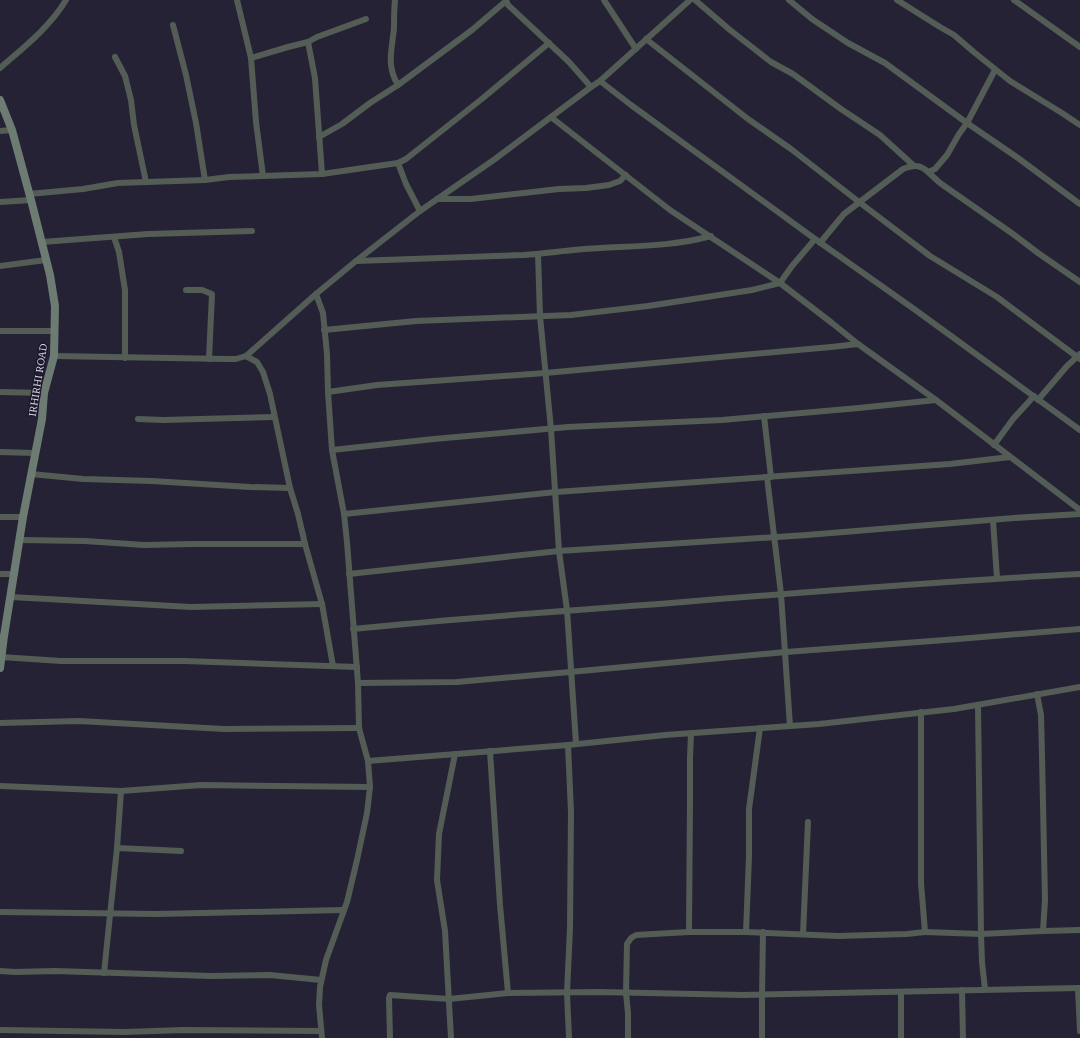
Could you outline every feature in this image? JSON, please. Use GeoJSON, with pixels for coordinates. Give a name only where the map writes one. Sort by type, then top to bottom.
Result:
{"type":"FeatureCollection","features":[{"type":"Feature","properties":{"kind":"street"},"geometry":{"type":"LineString","coordinates":[[0,68],[34,38],[61,9],[66,0]]}},
{"type":"Feature","properties":{"kind":"street"},"geometry":{"type":"LineString","coordinates":[[245,0],[237,1],[250,58],[263,176]]}},
{"type":"Feature","properties":{"kind":"street"},"geometry":{"type":"LineString","coordinates":[[395,0],[394,28],[390,50],[391,66],[398,85]]}},
{"type":"Feature","properties":{"kind":"street"},"geometry":{"type":"LineString","coordinates":[[319,137],[342,124],[370,103],[398,85],[472,30],[506,0],[508,5],[569,62],[591,87]]}},
{"type":"Feature","properties":{"kind":"street"},"geometry":{"type":"LineString","coordinates":[[604,0],[636,49]]}},
{"type":"Feature","properties":{"kind":"street"},"geometry":{"type":"LineString","coordinates":[[678,0],[683,6]]}},
{"type":"Feature","properties":{"kind":"street"},"geometry":{"type":"LineString","coordinates":[[54,356],[236,359],[246,356],[316,294],[420,211],[495,159],[600,81],[690,0]]}},
{"type":"Feature","properties":{"kind":"street"},"geometry":{"type":"LineString","coordinates":[[695,0],[771,62],[792,74],[880,135],[913,165],[924,168],[940,183],[1080,282]]}},
{"type":"Feature","properties":{"kind":"street"},"geometry":{"type":"LineString","coordinates":[[789,0],[812,19],[848,43],[885,63],[1080,204]]}},
{"type":"Feature","properties":{"kind":"street"},"geometry":{"type":"LineString","coordinates":[[897,0],[954,35],[1010,81],[1062,113],[1080,126]]}},
{"type":"Feature","properties":{"kind":"street"},"geometry":{"type":"LineString","coordinates":[[1014,0],[1080,47]]}},
{"type":"Feature","properties":{"kind":"street"},"geometry":{"type":"LineString","coordinates":[[250,58],[308,42],[366,20]]}},
{"type":"Feature","properties":{"kind":"street"},"geometry":{"type":"LineString","coordinates":[[173,26],[186,75],[196,123],[205,180]]}},
{"type":"Feature","properties":{"kind":"street"},"geometry":{"type":"LineString","coordinates":[[646,40],[748,119],[792,149],[930,256],[997,297],[1079,357],[1067,366],[1013,419],[994,445]]}},
{"type":"Feature","properties":{"kind":"street"},"geometry":{"type":"LineString","coordinates":[[308,42],[315,78],[322,174]]}},
{"type":"Feature","properties":{"kind":"street"},"geometry":{"type":"LineString","coordinates":[[0,202],[118,183],[322,174],[398,163],[406,159],[483,98],[549,43]]}},
{"type":"Feature","properties":{"kind":"street"},"geometry":{"type":"LineString","coordinates":[[115,57],[124,76],[131,100],[134,125],[146,182]]}},
{"type":"Feature","properties":{"kind":"street"},"geometry":{"type":"LineString","coordinates":[[928,172],[935,168],[947,155],[967,123],[995,70]]}},
{"type":"Feature","properties":{"kind":"street"},"geometry":{"type":"LineString","coordinates":[[600,81],[818,241],[920,313],[1080,430]]}},
{"type":"Feature","properties":{"kind":"street","name":"IRHIRHI ROAD"},"geometry":{"type":"LineString","coordinates":[[0,100],[12,130],[30,197],[50,275],[55,306],[54,356],[44,393],[42,419],[23,517],[15,574],[2,636],[0,668]]}},
{"type":"Feature","properties":{"kind":"street"},"geometry":{"type":"LineString","coordinates":[[551,117],[670,210],[780,283],[858,344],[936,400],[1080,510]]}},
{"type":"Feature","properties":{"kind":"street"},"geometry":{"type":"LineString","coordinates":[[0,131],[12,130]]}},
{"type":"Feature","properties":{"kind":"street"},"geometry":{"type":"LineString","coordinates":[[398,163],[406,184],[420,211]]}},
{"type":"Feature","properties":{"kind":"street"},"geometry":{"type":"LineString","coordinates":[[324,330],[416,320],[571,315],[648,306],[752,290],[780,283],[792,266],[844,214],[903,169],[913,165]]}},
{"type":"Feature","properties":{"kind":"street"},"geometry":{"type":"LineString","coordinates":[[437,199],[471,200],[610,185],[620,181],[626,175]]}},
{"type":"Feature","properties":{"kind":"street"},"geometry":{"type":"LineString","coordinates":[[42,242],[148,234],[252,231]]}},
{"type":"Feature","properties":{"kind":"street"},"geometry":{"type":"LineString","coordinates":[[356,261],[538,254],[670,243],[698,240],[711,236]]}},
{"type":"Feature","properties":{"kind":"street"},"geometry":{"type":"LineString","coordinates":[[114,237],[119,252],[125,290],[125,358]]}},
{"type":"Feature","properties":{"kind":"street"},"geometry":{"type":"LineString","coordinates":[[538,254],[540,316],[551,429],[559,551],[567,610],[576,743]]}},
{"type":"Feature","properties":{"kind":"street"},"geometry":{"type":"LineString","coordinates":[[0,266],[46,260]]}},
{"type":"Feature","properties":{"kind":"street"},"geometry":{"type":"LineString","coordinates":[[186,290],[202,290],[212,294],[208,359]]}},
{"type":"Feature","properties":{"kind":"street"},"geometry":{"type":"LineString","coordinates":[[0,1030],[125,1035],[182,1030],[321,1035],[319,1005],[321,980],[326,960],[344,910],[359,853],[368,813],[370,787],[368,761],[359,728],[357,668],[344,514],[332,450],[327,354],[323,313],[316,294]]}},
{"type":"Feature","properties":{"kind":"street"},"geometry":{"type":"LineString","coordinates":[[0,331],[54,332]]}},
{"type":"Feature","properties":{"kind":"street"},"geometry":{"type":"LineString","coordinates":[[328,392],[377,385],[545,373],[858,344]]}},
{"type":"Feature","properties":{"kind":"street"},"geometry":{"type":"LineString","coordinates":[[246,356],[256,362],[263,372],[270,394],[290,488],[298,514],[304,544],[322,604],[333,666]]}},
{"type":"Feature","properties":{"kind":"street"},"geometry":{"type":"LineString","coordinates":[[0,392],[44,393]]}},
{"type":"Feature","properties":{"kind":"street"},"geometry":{"type":"LineString","coordinates":[[332,450],[434,439],[551,429],[722,420],[936,400]]}},
{"type":"Feature","properties":{"kind":"street"},"geometry":{"type":"LineString","coordinates":[[764,416],[774,537],[786,652],[790,726]]}},
{"type":"Feature","properties":{"kind":"street"},"geometry":{"type":"LineString","coordinates":[[138,419],[178,420],[274,417]]}},
{"type":"Feature","properties":{"kind":"street"},"geometry":{"type":"LineString","coordinates":[[0,452],[35,454]]}},
{"type":"Feature","properties":{"kind":"street"},"geometry":{"type":"LineString","coordinates":[[344,514],[556,492],[950,464],[1010,457]]}},
{"type":"Feature","properties":{"kind":"street"},"geometry":{"type":"LineString","coordinates":[[31,474],[83,479],[290,488]]}},
{"type":"Feature","properties":{"kind":"street"},"geometry":{"type":"LineString","coordinates":[[349,574],[559,551],[774,537],[1080,514]]}},
{"type":"Feature","properties":{"kind":"street"},"geometry":{"type":"LineString","coordinates":[[0,517],[23,517]]}},
{"type":"Feature","properties":{"kind":"street"},"geometry":{"type":"LineString","coordinates":[[993,520],[997,578]]}},
{"type":"Feature","properties":{"kind":"street"},"geometry":{"type":"LineString","coordinates":[[20,540],[86,541],[144,545],[304,544]]}},
{"type":"Feature","properties":{"kind":"street"},"geometry":{"type":"LineString","coordinates":[[0,574],[15,574]]}},
{"type":"Feature","properties":{"kind":"street"},"geometry":{"type":"LineString","coordinates":[[353,629],[429,621],[567,610],[997,578],[1080,574]]}},
{"type":"Feature","properties":{"kind":"street"},"geometry":{"type":"LineString","coordinates":[[10,597],[191,607],[322,604]]}},
{"type":"Feature","properties":{"kind":"street"},"geometry":{"type":"LineString","coordinates":[[358,683],[457,682],[786,652],[958,640],[1080,629]]}},
{"type":"Feature","properties":{"kind":"street"},"geometry":{"type":"LineString","coordinates":[[1,657],[61,661],[185,661],[357,668]]}},
{"type":"Feature","properties":{"kind":"street"},"geometry":{"type":"LineString","coordinates":[[368,761],[568,745],[576,743],[691,733],[819,724],[978,705],[1080,687]]}},
{"type":"Feature","properties":{"kind":"street"},"geometry":{"type":"LineString","coordinates":[[1037,694],[1040,715],[1042,755],[1045,900],[1043,930]]}},
{"type":"Feature","properties":{"kind":"street"},"geometry":{"type":"LineString","coordinates":[[978,705],[981,934],[985,989]]}},
{"type":"Feature","properties":{"kind":"street"},"geometry":{"type":"LineString","coordinates":[[921,712],[921,883],[925,932]]}},
{"type":"Feature","properties":{"kind":"street"},"geometry":{"type":"LineString","coordinates":[[0,723],[79,722],[224,729],[359,728]]}},
{"type":"Feature","properties":{"kind":"street"},"geometry":{"type":"LineString","coordinates":[[746,932],[749,809],[760,728]]}},
{"type":"Feature","properties":{"kind":"street"},"geometry":{"type":"LineString","coordinates":[[689,932],[691,733]]}},
{"type":"Feature","properties":{"kind":"street"},"geometry":{"type":"LineString","coordinates":[[568,745],[571,812],[568,993],[569,1038]]}},
{"type":"Feature","properties":{"kind":"street"},"geometry":{"type":"LineString","coordinates":[[490,751],[500,905],[508,994]]}},
{"type":"Feature","properties":{"kind":"street"},"geometry":{"type":"LineString","coordinates":[[451,1038],[445,931],[436,880],[439,834],[455,754]]}},
{"type":"Feature","properties":{"kind":"street"},"geometry":{"type":"LineString","coordinates":[[0,786],[121,791],[201,785],[370,787]]}},
{"type":"Feature","properties":{"kind":"street"},"geometry":{"type":"LineString","coordinates":[[104,973],[111,913],[121,791]]}},
{"type":"Feature","properties":{"kind":"street"},"geometry":{"type":"LineString","coordinates":[[804,934],[808,822]]}},
{"type":"Feature","properties":{"kind":"street"},"geometry":{"type":"LineString","coordinates":[[117,848],[181,851]]}},
{"type":"Feature","properties":{"kind":"street"},"geometry":{"type":"LineString","coordinates":[[0,912],[157,914],[344,910]]}},
{"type":"Feature","properties":{"kind":"street"},"geometry":{"type":"LineString","coordinates":[[628,1038],[626,993],[627,944],[631,938],[636,935],[689,932],[763,932],[838,936],[925,932],[981,934],[1043,930],[1080,930]]}},
{"type":"Feature","properties":{"kind":"street"},"geometry":{"type":"LineString","coordinates":[[762,1038],[763,932]]}},
{"type":"Feature","properties":{"kind":"street"},"geometry":{"type":"LineString","coordinates":[[0,971],[55,971],[211,976],[270,975],[321,980]]}},
{"type":"Feature","properties":{"kind":"street"},"geometry":{"type":"LineString","coordinates":[[390,1038],[390,995],[449,999],[508,994],[600,992],[762,995],[1079,988],[1080,1031]]}},
{"type":"Feature","properties":{"kind":"street"},"geometry":{"type":"LineString","coordinates":[[962,990],[963,1038]]}},
{"type":"Feature","properties":{"kind":"street"},"geometry":{"type":"LineString","coordinates":[[901,992],[901,1038]]}},
{"type":"Feature","properties":{"kind":"street"},"geometry":{"type":"LineString","coordinates":[[182,1030],[182,1038]]}}]}
